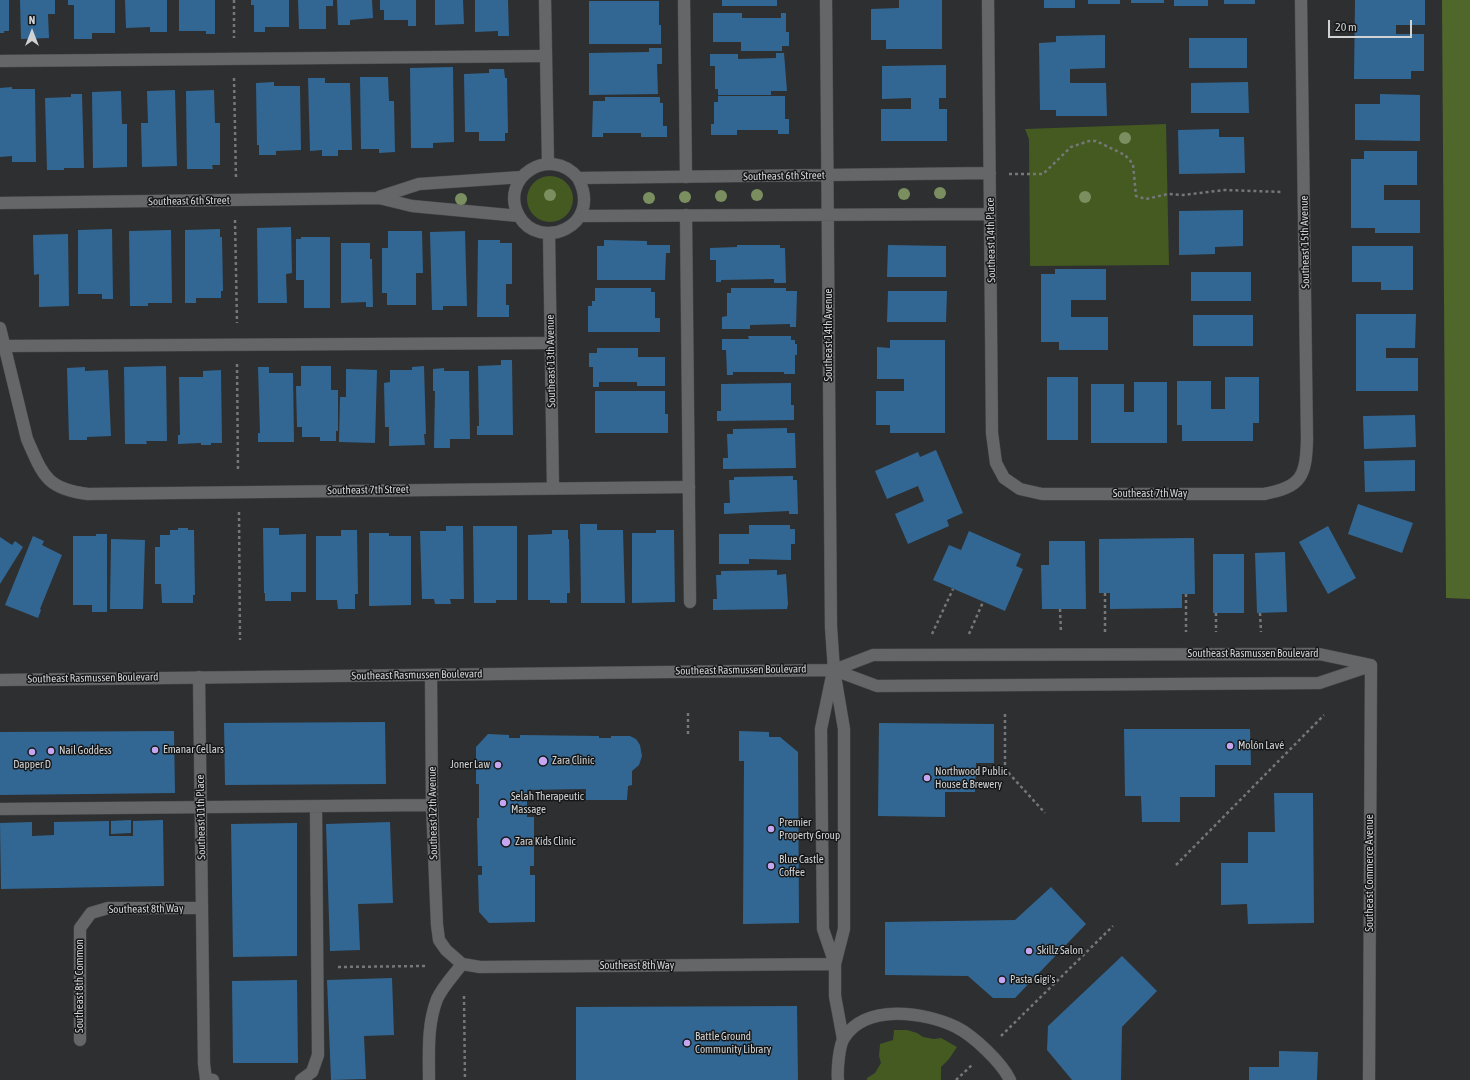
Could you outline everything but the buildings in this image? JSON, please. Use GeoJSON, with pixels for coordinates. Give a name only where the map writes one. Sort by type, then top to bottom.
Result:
{"type":"FeatureCollection","features":[{"type":"Feature","properties":{"kind":"street"},"geometry":{"type":"LineString","coordinates":[[522,176],[516,187],[514,199],[519,216],[527,226],[538,231],[556,233],[568,229],[580,216],[584,206],[584,191],[578,178],[560,165],[548,163],[545,0]]}},
{"type":"Feature","properties":{"kind":"street"},"geometry":{"type":"LineString","coordinates":[[684,0],[686,176]]}},
{"type":"Feature","properties":{"kind":"street","name":"Southeast 14th Avenue"},"geometry":{"type":"LineString","coordinates":[[826,0],[831,627],[834,670],[844,729],[844,929],[834,964]]}},
{"type":"Feature","properties":{"kind":"street","name":"Southeast 14th Place"},"geometry":{"type":"LineString","coordinates":[[988,0],[992,433],[996,463],[1004,478]]}},
{"type":"Feature","properties":{"kind":"street","name":"Southeast 15th Avenue"},"geometry":{"type":"LineString","coordinates":[[1297,482],[1304,469],[1307,456],[1301,0]]}},
{"type":"Feature","properties":{"kind":"street"},"geometry":{"type":"LineString","coordinates":[[0,61],[546,56]]}},
{"type":"Feature","properties":{"kind":"street","name":"Southeast 6th Street"},"geometry":{"type":"LineString","coordinates":[[379,198],[419,184],[522,176],[531,169],[548,163]]}},
{"type":"Feature","properties":{"kind":"street","name":"Southeast 6th Street"},"geometry":{"type":"LineString","coordinates":[[578,178],[990,173]]}},
{"type":"Feature","properties":{"kind":"street","name":"Southeast 6th Street"},"geometry":{"type":"LineString","coordinates":[[0,203],[379,198],[412,206],[519,216]]}},
{"type":"Feature","properties":{"kind":"street"},"geometry":{"type":"LineString","coordinates":[[580,216],[686,214],[828,216],[990,214]]}},
{"type":"Feature","properties":{"kind":"street"},"geometry":{"type":"LineString","coordinates":[[686,214],[690,602]]}},
{"type":"Feature","properties":{"kind":"street","name":"Southeast 13th Avenue"},"geometry":{"type":"LineString","coordinates":[[549,233],[553,488]]}},
{"type":"Feature","properties":{"kind":"street"},"geometry":{"type":"LineString","coordinates":[[0,328],[4,346],[550,343]]}},
{"type":"Feature","properties":{"kind":"street","name":"Southeast 7th Street"},"geometry":{"type":"LineString","coordinates":[[4,346],[27,439],[41,470],[50,481],[59,488],[72,492],[88,494],[689,487]]}},
{"type":"Feature","properties":{"kind":"street","name":"Southeast 7th Way"},"geometry":{"type":"LineString","coordinates":[[1004,478],[1020,489],[1042,494],[1264,494],[1289,488],[1297,482]]}},
{"type":"Feature","properties":{"kind":"street","name":"Southeast Rasmussen Boulevard"},"geometry":{"type":"LineString","coordinates":[[0,680],[834,670],[873,655],[1319,654],[1371,665]]}},
{"type":"Feature","properties":{"kind":"street","name":"Southeast Rasmussen Boulevard"},"geometry":{"type":"LineString","coordinates":[[834,670],[877,686],[1319,683],[1371,665]]}},
{"type":"Feature","properties":{"kind":"street","name":"Southeast Commerce Avenue"},"geometry":{"type":"LineString","coordinates":[[1369,1080],[1371,665]]}},
{"type":"Feature","properties":{"kind":"street","name":"Southeast 14th Avenue"},"geometry":{"type":"LineString","coordinates":[[834,670],[821,729],[823,929],[834,964],[835,996],[843,1039]]}},
{"type":"Feature","properties":{"kind":"street","name":"Southeast 12th Avenue"},"geometry":{"type":"LineString","coordinates":[[431,675],[432,805],[437,925],[439,940],[446,950],[462,964]]}},
{"type":"Feature","properties":{"kind":"street","name":"Southeast 11th Place"},"geometry":{"type":"LineString","coordinates":[[199,677],[204,1064],[208,1080]]}},
{"type":"Feature","properties":{"kind":"street"},"geometry":{"type":"LineString","coordinates":[[0,809],[432,805]]}},
{"type":"Feature","properties":{"kind":"street"},"geometry":{"type":"LineString","coordinates":[[301,1080],[312,1072],[318,1055],[316,806]]}},
{"type":"Feature","properties":{"kind":"street","name":"Southeast 8th Way"},"geometry":{"type":"LineString","coordinates":[[91,913],[108,908],[202,908]]}},
{"type":"Feature","properties":{"kind":"street","name":"Southeast 8th Common"},"geometry":{"type":"LineString","coordinates":[[80,1040],[80,928],[91,913]]}},
{"type":"Feature","properties":{"kind":"street"},"geometry":{"type":"LineString","coordinates":[[429,1080],[430,1028],[434,1008],[442,991],[462,964]]}},
{"type":"Feature","properties":{"kind":"street","name":"Southeast 8th Way"},"geometry":{"type":"LineString","coordinates":[[462,964],[480,967],[834,964]]}},
{"type":"Feature","properties":{"kind":"street"},"geometry":{"type":"LineString","coordinates":[[838,1080],[837,1070],[843,1039],[858,1023],[880,1015],[912,1014],[941,1021],[957,1027],[965,1032],[1003,1067],[1010,1080]]}},
{"type":"Feature","properties":{"kind":"path"},"geometry":{"type":"LineString","coordinates":[[234,0],[240,640]]}},
{"type":"Feature","properties":{"kind":"path"},"geometry":{"type":"LineString","coordinates":[[990,173],[1043,174],[1071,148],[1081,143],[1096,141],[1125,155],[1133,164],[1136,196],[1146,199],[1168,194],[1183,195],[1225,190],[1304,193]]}},
{"type":"Feature","properties":{"kind":"path"},"geometry":{"type":"LineString","coordinates":[[931,637],[953,589]]}},
{"type":"Feature","properties":{"kind":"path"},"geometry":{"type":"LineString","coordinates":[[1105,593],[1105,633]]}},
{"type":"Feature","properties":{"kind":"path"},"geometry":{"type":"LineString","coordinates":[[1186,594],[1186,632]]}},
{"type":"Feature","properties":{"kind":"path"},"geometry":{"type":"LineString","coordinates":[[966,640],[983,602]]}},
{"type":"Feature","properties":{"kind":"path"},"geometry":{"type":"LineString","coordinates":[[1060,609],[1061,633]]}},
{"type":"Feature","properties":{"kind":"path"},"geometry":{"type":"LineString","coordinates":[[1216,613],[1216,632]]}},
{"type":"Feature","properties":{"kind":"path"},"geometry":{"type":"LineString","coordinates":[[1260,613],[1261,632]]}},
{"type":"Feature","properties":{"kind":"path"},"geometry":{"type":"LineString","coordinates":[[688,713],[688,737]]}},
{"type":"Feature","properties":{"kind":"path"},"geometry":{"type":"LineString","coordinates":[[1004,714],[1004,769],[1045,813]]}},
{"type":"Feature","properties":{"kind":"path"},"geometry":{"type":"LineString","coordinates":[[1176,865],[1324,715]]}},
{"type":"Feature","properties":{"kind":"path"},"geometry":{"type":"LineString","coordinates":[[956,1080],[1113,926]]}},
{"type":"Feature","properties":{"kind":"path"},"geometry":{"type":"LineString","coordinates":[[337,967],[427,966]]}},
{"type":"Feature","properties":{"kind":"path"},"geometry":{"type":"LineString","coordinates":[[464,993],[465,1080]]}},
{"type":"Feature","properties":{"kind":"green space"},"geometry":{"type":"Polygon","coordinates":[[[1442,0],[1470,0],[1470,599],[1446,598],[1442,0]]]}},
{"type":"Feature","properties":{"kind":"green space"},"geometry":{"type":"Polygon","coordinates":[[[1166,124],[1169,265],[1030,266],[1029,139],[1025,129],[1166,124]]]}},
{"type":"Feature","properties":{"kind":"green space"},"geometry":{"type":"Polygon","coordinates":[[[550,176],[563,180],[569,186],[573,199],[569,212],[563,218],[550,222],[537,218],[531,212],[527,199],[531,186],[537,180],[550,176]]]}},
{"type":"Feature","properties":{"kind":"green space"},"geometry":{"type":"Polygon","coordinates":[[[894,1030],[907,1030],[917,1033],[923,1037],[934,1039],[941,1038],[957,1047],[949,1059],[941,1067],[941,1080],[867,1080],[867,1078],[875,1073],[881,1063],[879,1056],[880,1044],[893,1040],[894,1030]]]}},
{"type":"Feature","properties":{"kind":"place","name":"Molón Lavé"},"geometry":{"type":"Point","coordinates":[1230,746]}},
{"type":"Feature","properties":{"kind":"place","name":"Emanar Cellars"},"geometry":{"type":"Point","coordinates":[155,750]}},
{"type":"Feature","properties":{"kind":"place","name":"Nail Goddess"},"geometry":{"type":"Point","coordinates":[51,751]}},
{"type":"Feature","properties":{"kind":"place","name":"Dapper D"},"geometry":{"type":"Point","coordinates":[32,752]}},
{"type":"Feature","properties":{"kind":"place","name":"Zara Clinic"},"geometry":{"type":"Point","coordinates":[543,761]}},
{"type":"Feature","properties":{"kind":"place","name":"Joner Law"},"geometry":{"type":"Point","coordinates":[498,765]}},
{"type":"Feature","properties":{"kind":"place","name":"Northwood Public House & Brewery"},"geometry":{"type":"Point","coordinates":[927,778]}},
{"type":"Feature","properties":{"kind":"place","name":"Selah Therapeutic Massage"},"geometry":{"type":"Point","coordinates":[503,803]}},
{"type":"Feature","properties":{"kind":"place","name":"Premier Property Group"},"geometry":{"type":"Point","coordinates":[771,829]}},
{"type":"Feature","properties":{"kind":"place","name":"Zara Kids Clinic"},"geometry":{"type":"Point","coordinates":[506,842]}},
{"type":"Feature","properties":{"kind":"place","name":"Blue Castle Coffee"},"geometry":{"type":"Point","coordinates":[771,866]}},
{"type":"Feature","properties":{"kind":"place","name":"Skillz Salon"},"geometry":{"type":"Point","coordinates":[1029,951]}},
{"type":"Feature","properties":{"kind":"place","name":"Pasta Gigi's"},"geometry":{"type":"Point","coordinates":[1002,980]}},
{"type":"Feature","properties":{"kind":"place","name":"Battle Ground Community Library"},"geometry":{"type":"Point","coordinates":[687,1043]}}]}
